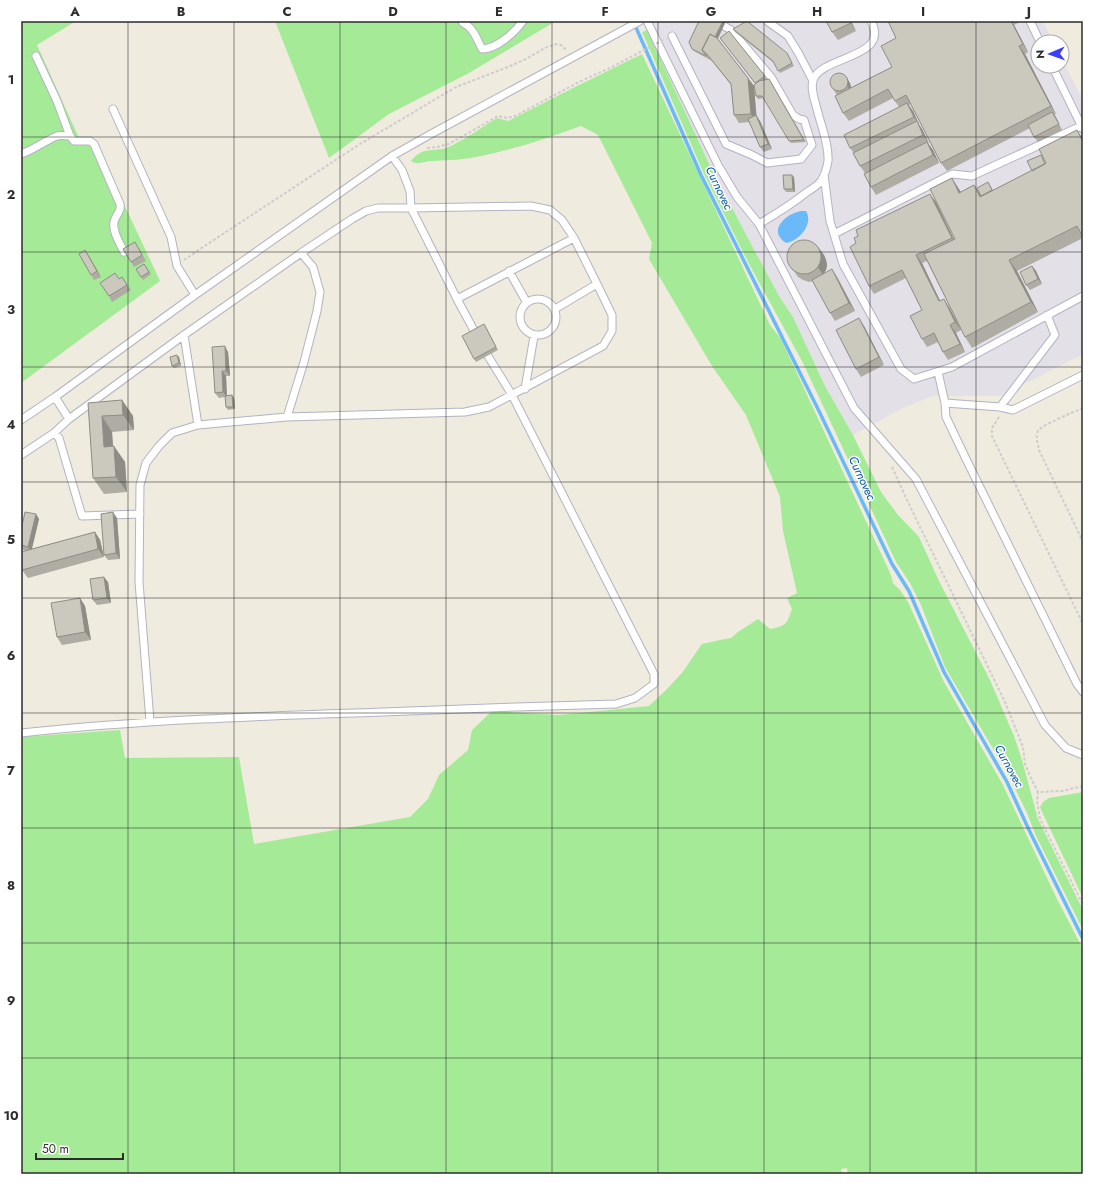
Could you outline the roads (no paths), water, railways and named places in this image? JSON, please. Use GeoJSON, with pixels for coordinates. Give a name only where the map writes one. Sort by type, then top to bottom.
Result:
{"type":"FeatureCollection","features":[{"type":"Feature","properties":{"kind":"lane"},"geometry":{"type":"LineString","coordinates":[[462,21],[474,32],[482,49],[486,49],[500,43],[516,30],[523,21]]}},
{"type":"Feature","properties":{"kind":"lane"},"geometry":{"type":"LineString","coordinates":[[21,420],[392,156],[640,21]]}},
{"type":"Feature","properties":{"kind":"lane"},"geometry":{"type":"LineString","coordinates":[[647,21],[718,165],[737,197],[759,224],[854,408],[916,479],[1045,725],[1066,748],[1083,755]]}},
{"type":"Feature","properties":{"kind":"lane"},"geometry":{"type":"LineString","coordinates":[[767,21],[788,36],[813,81]]}},
{"type":"Feature","properties":{"kind":"lane"},"geometry":{"type":"LineString","coordinates":[[759,224],[790,206],[820,182],[824,175],[828,162],[827,148],[813,93],[813,81],[815,76],[823,69],[869,46],[874,38],[874,26],[871,21]]}},
{"type":"Feature","properties":{"kind":"lane"},"geometry":{"type":"LineString","coordinates":[[1030,21],[1036,34]]}},
{"type":"Feature","properties":{"kind":"lane"},"geometry":{"type":"LineString","coordinates":[[669,38],[726,144],[767,163],[801,159],[812,145],[804,120],[799,119],[794,115],[771,77],[731,30],[724,26]]}},
{"type":"Feature","properties":{"kind":"lane"},"geometry":{"type":"LineString","coordinates":[[36,56],[57,101],[70,136],[74,142],[90,141],[94,144],[120,204],[121,208],[114,222],[114,229],[124,252]]}},
{"type":"Feature","properties":{"kind":"lane"},"geometry":{"type":"LineString","coordinates":[[834,234],[952,174],[972,176],[1082,128],[1056,74]]}},
{"type":"Feature","properties":{"kind":"lane"},"geometry":{"type":"LineString","coordinates":[[113,109],[171,238],[177,266],[195,295]]}},
{"type":"Feature","properties":{"kind":"lane"},"geometry":{"type":"LineString","coordinates":[[21,154],[33,150],[57,136],[70,136]]}},
{"type":"Feature","properties":{"kind":"lane"},"geometry":{"type":"LineString","coordinates":[[21,733],[150,721],[616,704],[635,698],[654,684],[654,674],[512,395],[487,356],[410,208],[410,191],[402,170],[392,156]]}},
{"type":"Feature","properties":{"kind":"lane"},"geometry":{"type":"LineString","coordinates":[[824,175],[830,221],[843,264],[901,369],[914,379],[952,368],[1083,296]]}},
{"type":"Feature","properties":{"kind":"lane"},"geometry":{"type":"LineString","coordinates":[[21,455],[54,433],[69,419],[184,335],[301,253],[366,211],[378,208],[532,206],[550,210],[562,220],[574,238],[597,284],[612,316],[612,331],[603,346],[489,407],[465,412],[287,417],[198,425],[172,433],[146,464],[140,485],[139,582],[150,721]]}},
{"type":"Feature","properties":{"kind":"lane"},"geometry":{"type":"LineString","coordinates":[[457,299],[574,238]]}},
{"type":"Feature","properties":{"kind":"lane"},"geometry":{"type":"LineString","coordinates":[[287,417],[318,311],[320,292],[313,267],[301,253]]}},
{"type":"Feature","properties":{"kind":"lane"},"geometry":{"type":"LineString","coordinates":[[509,271],[527,303]]}},
{"type":"Feature","properties":{"kind":"lane"},"geometry":{"type":"LineString","coordinates":[[555,309],[597,284]]}},
{"type":"Feature","properties":{"kind":"lane"},"geometry":{"type":"LineString","coordinates":[[542,299],[547,301],[555,309],[556,321],[554,326],[546,334],[534,336],[524,330],[521,325],[520,313],[527,303],[532,300],[542,299]]}},
{"type":"Feature","properties":{"kind":"lane"},"geometry":{"type":"LineString","coordinates":[[1003,408],[1055,335],[1047,315]]}},
{"type":"Feature","properties":{"kind":"lane"},"geometry":{"type":"LineString","coordinates":[[184,335],[198,425]]}},
{"type":"Feature","properties":{"kind":"lane"},"geometry":{"type":"LineString","coordinates":[[524,389],[534,336]]}},
{"type":"Feature","properties":{"kind":"lane"},"geometry":{"type":"LineString","coordinates":[[938,372],[945,403],[946,417],[1077,684],[1083,692]]}},
{"type":"Feature","properties":{"kind":"lane"},"geometry":{"type":"LineString","coordinates":[[945,403],[1013,410],[1083,375]]}},
{"type":"Feature","properties":{"kind":"lane"},"geometry":{"type":"LineString","coordinates":[[55,397],[69,419]]}},
{"type":"Feature","properties":{"kind":"lane"},"geometry":{"type":"LineString","coordinates":[[54,433],[59,438],[82,516],[140,514]]}},
{"type":"Feature","properties":{"kind":"water"},"geometry":{"type":"Polygon","coordinates":[[[801,211],[806,211],[808,216],[807,226],[796,239],[786,243],[778,233],[778,228],[784,219],[801,211]]]}},
{"type":"Feature","properties":{"kind":"waterway","name":"Curnovec"},"geometry":{"type":"LineString","coordinates":[[634,23],[701,175],[819,411],[892,564],[909,591],[944,672],[1007,782],[1083,939]]}}]}
